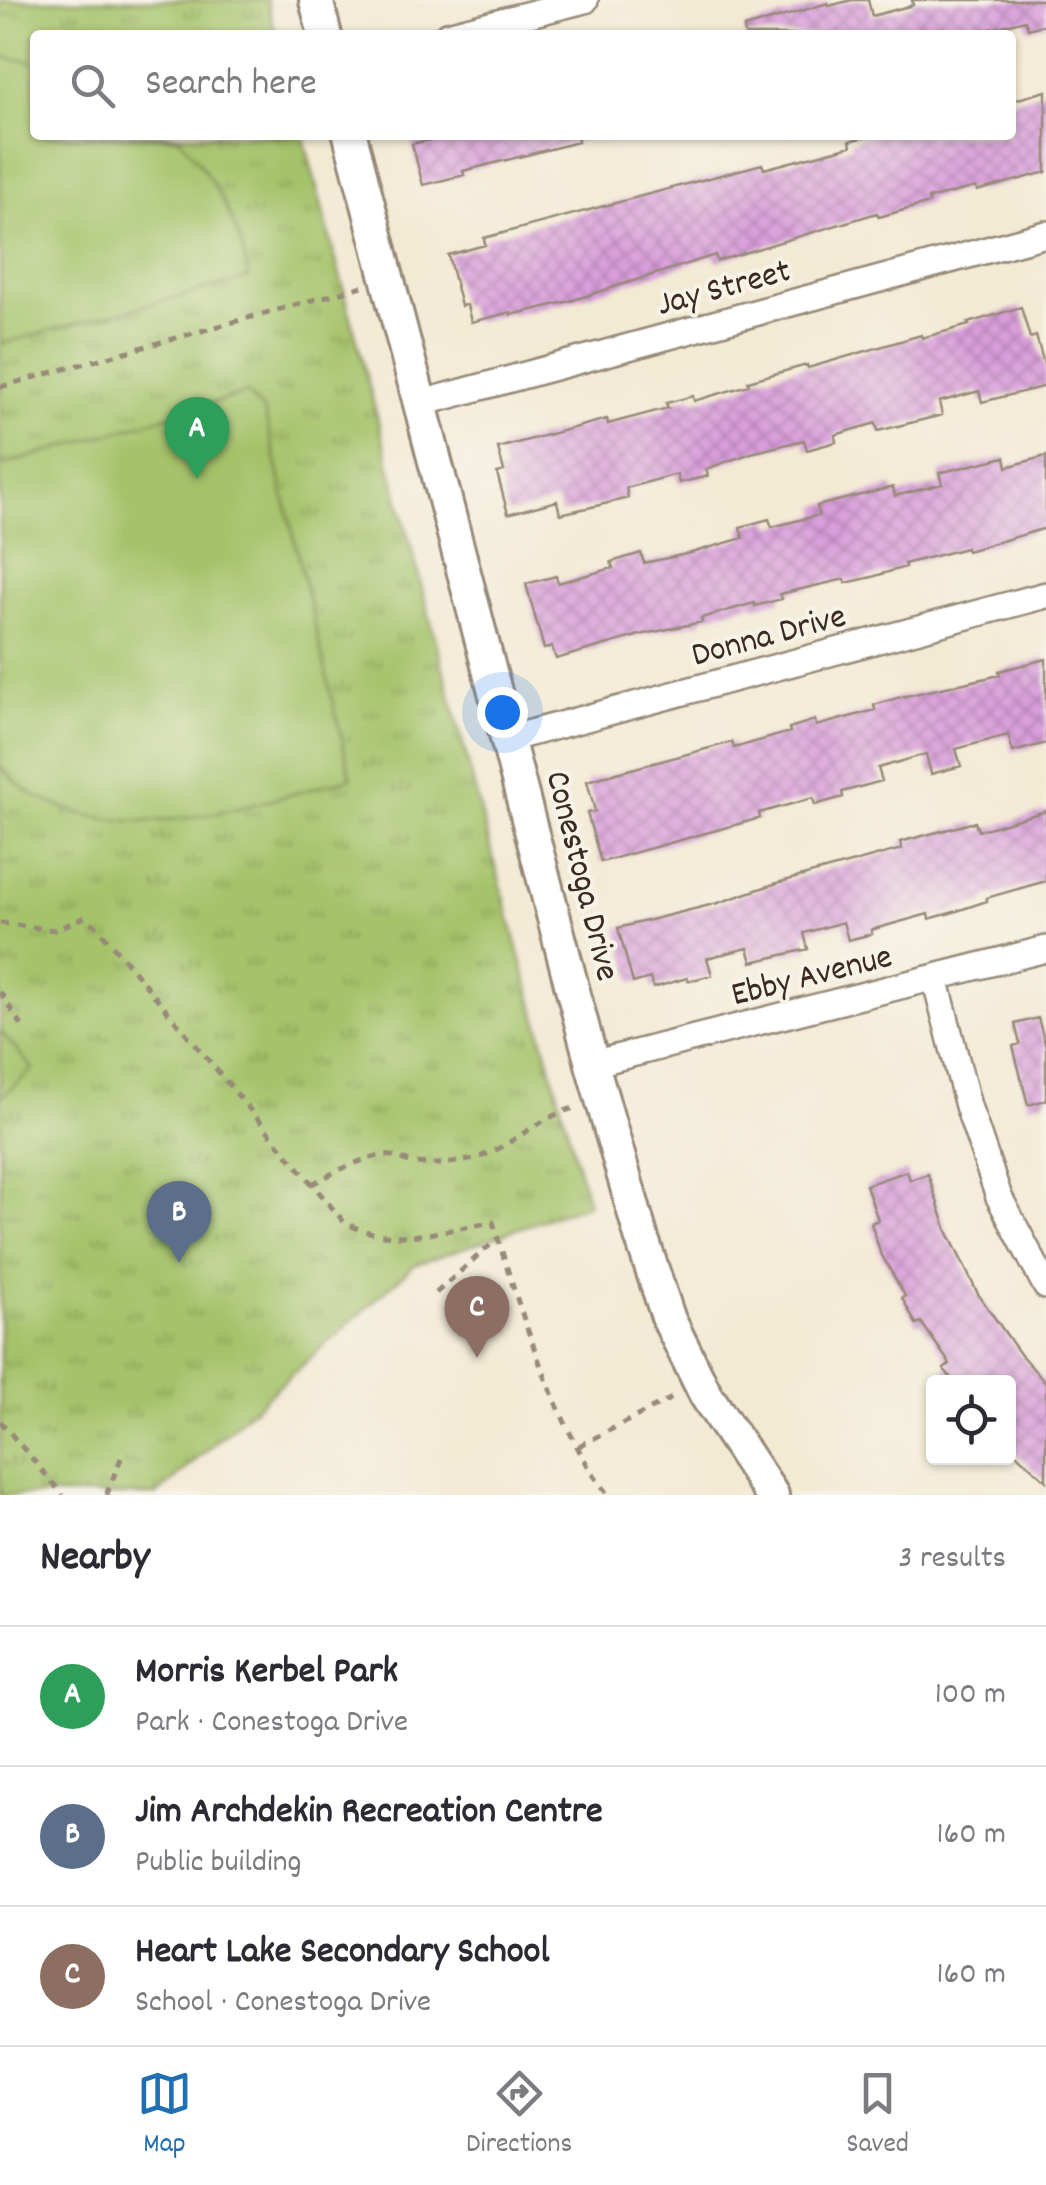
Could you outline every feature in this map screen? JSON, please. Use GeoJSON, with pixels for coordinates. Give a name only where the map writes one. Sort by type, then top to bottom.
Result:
{"type":"FeatureCollection","features":[{"type":"Feature","properties":{"kind":"street"},"geometry":{"type":"LineString","coordinates":[[316,0],[324,30]]}},
{"type":"Feature","properties":{"kind":"street"},"geometry":{"type":"LineString","coordinates":[[467,30],[585,0]]}},
{"type":"Feature","properties":{"kind":"street","name":"Conestoga Drive"},"geometry":{"type":"LineString","coordinates":[[351,140],[592,1064],[669,1320],[701,1385],[772,1495]]}},
{"type":"Feature","properties":{"kind":"street","name":"Jay Street"},"geometry":{"type":"LineString","coordinates":[[418,404],[1046,234]]}},
{"type":"Feature","properties":{"kind":"street","name":"Donna Drive"},"geometry":{"type":"LineString","coordinates":[[508,739],[1046,595]]}},
{"type":"Feature","properties":{"kind":"street","name":"Ebby Avenue"},"geometry":{"type":"LineString","coordinates":[[592,1064],[1046,949]]}},
{"type":"Feature","properties":{"kind":"street"},"geometry":{"type":"LineString","coordinates":[[934,978],[968,1106],[999,1198],[1046,1286]]}},
{"type":"Feature","properties":{"kind":"path"},"geometry":{"type":"LineString","coordinates":[[0,386],[386,280]]}},
{"type":"Feature","properties":{"kind":"path"},"geometry":{"type":"LineString","coordinates":[[0,923],[55,930],[85,918],[344,1222],[364,1233],[398,1237],[493,1222],[544,1372],[579,1446],[608,1495]]}},
{"type":"Feature","properties":{"kind":"path"},"geometry":{"type":"LineString","coordinates":[[0,992],[26,1032]]}},
{"type":"Feature","properties":{"kind":"path"},"geometry":{"type":"LineString","coordinates":[[312,1184],[350,1166],[390,1155],[441,1164],[473,1159],[561,1112],[602,1100]]}},
{"type":"Feature","properties":{"kind":"path"},"geometry":{"type":"LineString","coordinates":[[436,1293],[498,1238]]}},
{"type":"Feature","properties":{"kind":"path"},"geometry":{"type":"LineString","coordinates":[[579,1446],[701,1385]]}},
{"type":"Feature","properties":{"kind":"path"},"geometry":{"type":"LineString","coordinates":[[0,1421],[63,1495]]}},
{"type":"Feature","properties":{"kind":"path"},"geometry":{"type":"LineString","coordinates":[[106,1495],[124,1450]]}},
{"type":"Feature","properties":{"kind":"green space"},"geometry":{"type":"Polygon","coordinates":[[[0,0],[267,0],[275,30],[30,30],[30,140],[304,140],[588,1204],[414,1265],[157,1495],[0,1495],[0,0]]]}},
{"type":"Feature","properties":{"kind":"green space"},"geometry":{"type":"Polygon","coordinates":[[[0,57],[30,61],[30,140],[181,140],[224,203],[249,278],[0,344],[0,57]]]}},
{"type":"Feature","properties":{"kind":"green space"},"geometry":{"type":"Polygon","coordinates":[[[246,393],[264,411],[351,778],[233,809],[153,821],[113,820],[74,812],[36,796],[0,767],[0,466],[246,393]]]}},
{"type":"Feature","properties":{"kind":"green space"},"geometry":{"type":"Polygon","coordinates":[[[0,1031],[33,1069],[0,1098],[0,1031]]]}},
{"type":"Feature","properties":{"kind":"building"},"geometry":{"type":"Polygon","coordinates":[[[868,0],[872,16],[913,5],[912,0],[1046,0],[1046,24],[1028,29],[1025,20],[987,30],[744,30],[828,3],[829,6],[868,0]]]}},
{"type":"Feature","properties":{"kind":"building"},"geometry":{"type":"Polygon","coordinates":[[[1046,91],[1046,172],[977,191],[976,187],[928,199],[929,203],[879,217],[877,213],[717,261],[715,255],[570,301],[511,315],[471,322],[467,305],[461,306],[448,255],[485,245],[484,238],[762,164],[764,169],[851,146],[854,140],[1016,140],[1016,100],[1046,91]]]}},
{"type":"Feature","properties":{"kind":"building"},"geometry":{"type":"Polygon","coordinates":[[[429,140],[578,142],[423,185],[412,144],[429,140]]]}},
{"type":"Feature","properties":{"kind":"building"},"geometry":{"type":"Polygon","coordinates":[[[1021,307],[1030,338],[1036,336],[1046,386],[982,402],[979,391],[939,402],[942,415],[878,431],[876,423],[835,435],[836,442],[807,450],[804,440],[751,453],[706,469],[708,476],[679,483],[677,474],[626,488],[628,498],[596,506],[560,514],[557,501],[508,514],[497,473],[504,471],[498,448],[607,419],[608,424],[668,408],[666,403],[693,396],[694,401],[749,385],[748,381],[921,335],[922,338],[1021,307]]]}},
{"type":"Feature","properties":{"kind":"building"},"geometry":{"type":"Polygon","coordinates":[[[1046,456],[1046,528],[904,564],[905,567],[872,577],[780,594],[782,599],[755,606],[754,603],[701,618],[702,622],[556,659],[552,647],[544,649],[526,584],[556,576],[558,583],[613,568],[611,562],[641,553],[644,563],[691,553],[743,538],[740,527],[769,519],[772,527],[819,515],[817,506],[893,487],[895,496],[942,484],[939,473],[1005,457],[1007,467],[1046,456]]]}},
{"type":"Feature","properties":{"kind":"building"},"geometry":{"type":"Polygon","coordinates":[[[1046,659],[1046,743],[1013,752],[1008,735],[956,749],[961,766],[931,774],[926,754],[878,768],[882,781],[842,792],[843,797],[815,805],[813,798],[759,813],[760,818],[601,862],[587,813],[595,811],[587,781],[732,742],[734,748],[790,732],[789,728],[815,720],[816,726],[875,710],[874,705],[897,698],[1000,675],[999,671],[1046,659]]]}},
{"type":"Feature","properties":{"kind":"building"},"geometry":{"type":"Polygon","coordinates":[[[1046,811],[1046,881],[986,898],[987,901],[954,912],[929,919],[928,914],[848,940],[843,922],[804,933],[808,949],[752,962],[748,948],[707,958],[712,975],[688,981],[687,978],[653,988],[650,978],[633,983],[618,928],[902,849],[900,842],[975,822],[978,831],[1046,811]]]}},
{"type":"Feature","properties":{"kind":"building"},"geometry":{"type":"Polygon","coordinates":[[[1038,1018],[1046,1047],[1046,1100],[1028,1105],[1013,1046],[1020,1044],[1015,1024],[1038,1018]]]}},
{"type":"Feature","properties":{"kind":"building"},"geometry":{"type":"Polygon","coordinates":[[[907,1171],[910,1180],[928,1174],[947,1231],[978,1294],[1020,1354],[1046,1383],[1046,1481],[1016,1453],[1016,1375],[949,1375],[944,1369],[950,1364],[921,1322],[916,1324],[880,1252],[871,1223],[878,1220],[866,1185],[907,1171]]]}},
{"type":"Feature","properties":{"kind":"place","name":"Morris Kerbel Park"},"geometry":{"type":"Point","coordinates":[197,479]}},
{"type":"Feature","properties":{"kind":"place","name":"Jim Archdekin Recreation Centre"},"geometry":{"type":"Point","coordinates":[179,1263]}},
{"type":"Feature","properties":{"kind":"place","name":"Heart Lake Secondary School"},"geometry":{"type":"Point","coordinates":[477,1358]}}]}
